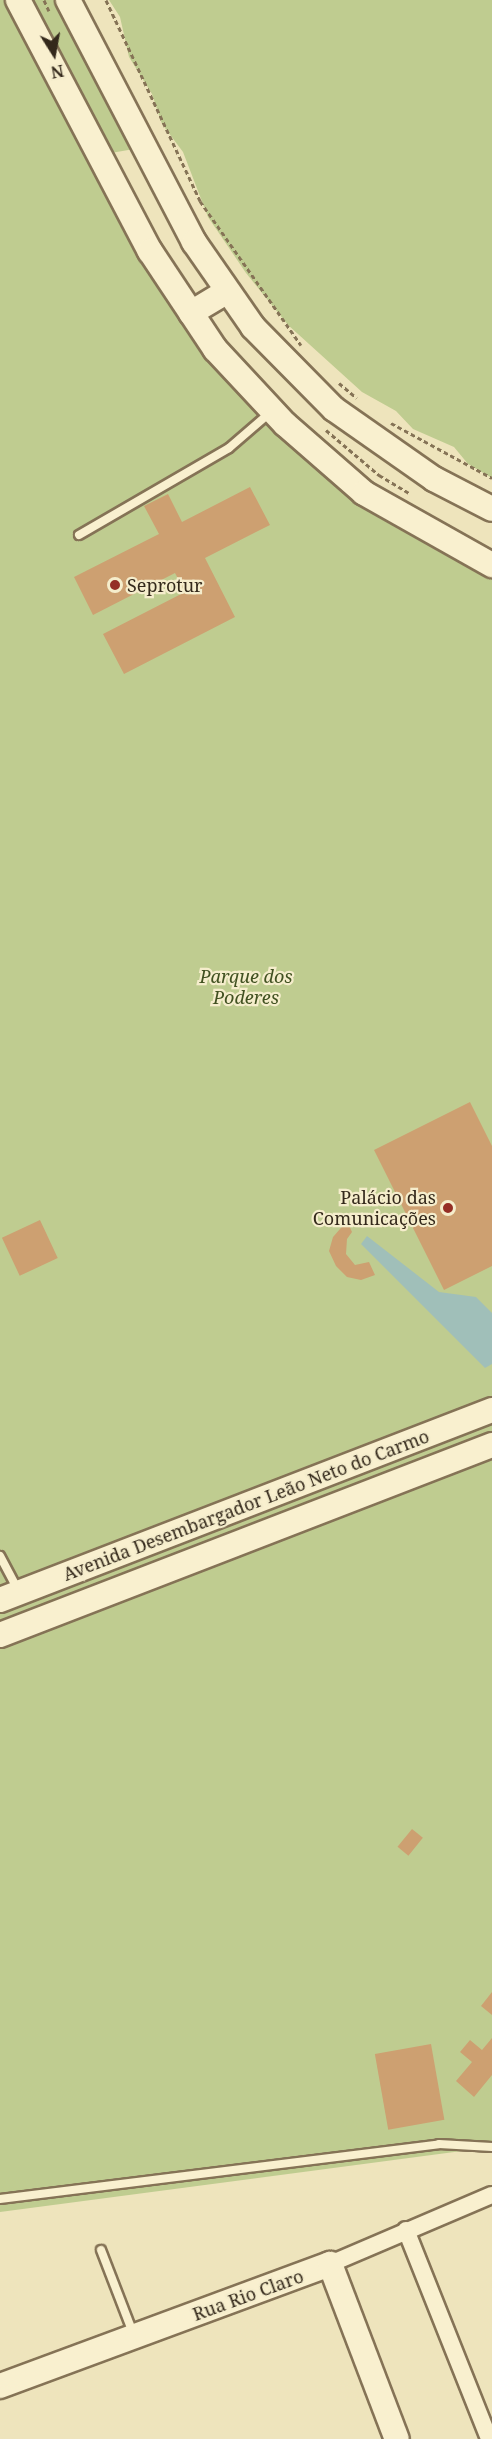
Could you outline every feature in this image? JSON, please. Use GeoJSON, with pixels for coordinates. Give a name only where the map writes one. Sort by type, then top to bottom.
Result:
{"type":"FeatureCollection","features":[{"type":"Feature","properties":{"kind":"main road"},"geometry":{"type":"LineString","coordinates":[[18,0],[150,251],[215,349],[272,411],[364,494],[492,565]]}},
{"type":"Feature","properties":{"kind":"main road"},"geometry":{"type":"LineString","coordinates":[[68,0],[194,242],[226,292],[253,327],[334,408],[434,479],[492,509]]}},
{"type":"Feature","properties":{"kind":"main road"},"geometry":{"type":"LineString","coordinates":[[191,313],[226,292]]}},
{"type":"Feature","properties":{"kind":"main road","name":"Avenida Desembargador Leão Neto do Carmo"},"geometry":{"type":"LineString","coordinates":[[10,1597],[492,1410]]}},
{"type":"Feature","properties":{"kind":"main road","name":"Avenida Desembargador Leão Neto do Carmo"},"geometry":{"type":"LineString","coordinates":[[0,1635],[492,1445]]}},
{"type":"Feature","properties":{"kind":"main road"},"geometry":{"type":"LineString","coordinates":[[330,2264],[397,2439]]}},
{"type":"Feature","properties":{"kind":"main road","name":"Rua Rio Claro"},"geometry":{"type":"LineString","coordinates":[[0,2386],[330,2264]]}},
{"type":"Feature","properties":{"kind":"street","name":"Rua Rio Claro"},"geometry":{"type":"LineString","coordinates":[[330,2264],[492,2194]]}},
{"type":"Feature","properties":{"kind":"street"},"geometry":{"type":"LineString","coordinates":[[406,2230],[489,2439]]}},
{"type":"Feature","properties":{"kind":"lane"},"geometry":{"type":"LineString","coordinates":[[79,535],[229,448],[272,411]]}},
{"type":"Feature","properties":{"kind":"lane"},"geometry":{"type":"LineString","coordinates":[[0,1556],[10,1597]]}},
{"type":"Feature","properties":{"kind":"lane"},"geometry":{"type":"LineString","coordinates":[[0,2199],[439,2144],[492,2147]]}},
{"type":"Feature","properties":{"kind":"lane"},"geometry":{"type":"LineString","coordinates":[[101,2250],[135,2336]]}},
{"type":"Feature","properties":{"kind":"path"},"geometry":{"type":"LineString","coordinates":[[106,0],[200,201],[302,347]]}},
{"type":"Feature","properties":{"kind":"path"},"geometry":{"type":"LineString","coordinates":[[333,377],[364,405]]}},
{"type":"Feature","properties":{"kind":"path"},"geometry":{"type":"LineString","coordinates":[[382,417],[492,478]]}},
{"type":"Feature","properties":{"kind":"green space","name":"Parque dos Poderes"},"geometry":{"type":"Polygon","coordinates":[[[0,0],[18,0],[215,349],[364,493],[492,565],[492,1410],[0,1600],[0,0]]]}},
{"type":"Feature","properties":{"kind":"green space"},"geometry":{"type":"Polygon","coordinates":[[[30,0],[58,0],[134,149],[111,153],[30,0]]]}},
{"type":"Feature","properties":{"kind":"green space"},"geometry":{"type":"Polygon","coordinates":[[[109,0],[492,0],[492,478],[468,464],[454,447],[413,429],[396,411],[362,392],[288,325],[246,273],[208,217],[183,152],[162,124],[152,94],[129,57],[120,17],[109,0]]]}},
{"type":"Feature","properties":{"kind":"green space"},"geometry":{"type":"Polygon","coordinates":[[[492,1416],[492,1437],[5,1625],[0,1620],[0,1607],[492,1416]]]}},
{"type":"Feature","properties":{"kind":"green space"},"geometry":{"type":"Polygon","coordinates":[[[492,1445],[492,2147],[0,2212],[0,1635],[492,1445]]]}},
{"type":"Feature","properties":{"kind":"water"},"geometry":{"type":"Polygon","coordinates":[[[367,1236],[439,1292],[476,1297],[492,1313],[492,1364],[485,1368],[361,1244],[367,1236]]]}},
{"type":"Feature","properties":{"kind":"building","name":"Seprotur"},"geometry":{"type":"Polygon","coordinates":[[[250,487],[270,525],[205,558],[235,617],[124,674],[103,634],[185,592],[175,573],[93,615],[74,577],[159,534],[144,506],[168,494],[182,522],[250,487]]]}},
{"type":"Feature","properties":{"kind":"building","name":"Palácio das Comunicações"},"geometry":{"type":"Polygon","coordinates":[[[470,1102],[492,1146],[492,1266],[444,1290],[374,1150],[470,1102]]]}},
{"type":"Feature","properties":{"kind":"building"},"geometry":{"type":"Polygon","coordinates":[[[40,1220],[58,1258],[20,1276],[2,1238],[40,1220]]]}},
{"type":"Feature","properties":{"kind":"building"},"geometry":{"type":"Polygon","coordinates":[[[347,1221],[352,1232],[347,1239],[346,1254],[355,1265],[369,1262],[375,1275],[361,1280],[347,1277],[336,1266],[329,1251],[333,1237],[347,1221]]]}},
{"type":"Feature","properties":{"kind":"building"},"geometry":{"type":"Polygon","coordinates":[[[412,1829],[423,1838],[408,1856],[398,1847],[412,1829]]]}},
{"type":"Feature","properties":{"kind":"building"},"geometry":{"type":"Polygon","coordinates":[[[492,1992],[492,2015],[481,2006],[492,1992]]]}},
{"type":"Feature","properties":{"kind":"building"},"geometry":{"type":"Polygon","coordinates":[[[492,2038],[492,2075],[474,2097],[456,2081],[472,2062],[460,2052],[470,2040],[482,2050],[492,2038]]]}},
{"type":"Feature","properties":{"kind":"building"},"geometry":{"type":"Polygon","coordinates":[[[431,2044],[444,2120],[388,2130],[375,2054],[431,2044]]]}},
{"type":"Feature","properties":{"kind":"place","name":"Seprotur"},"geometry":{"type":"Point","coordinates":[115,585]}},
{"type":"Feature","properties":{"kind":"place","name":"Palácio das Comunicações"},"geometry":{"type":"Point","coordinates":[448,1208]}}]}
